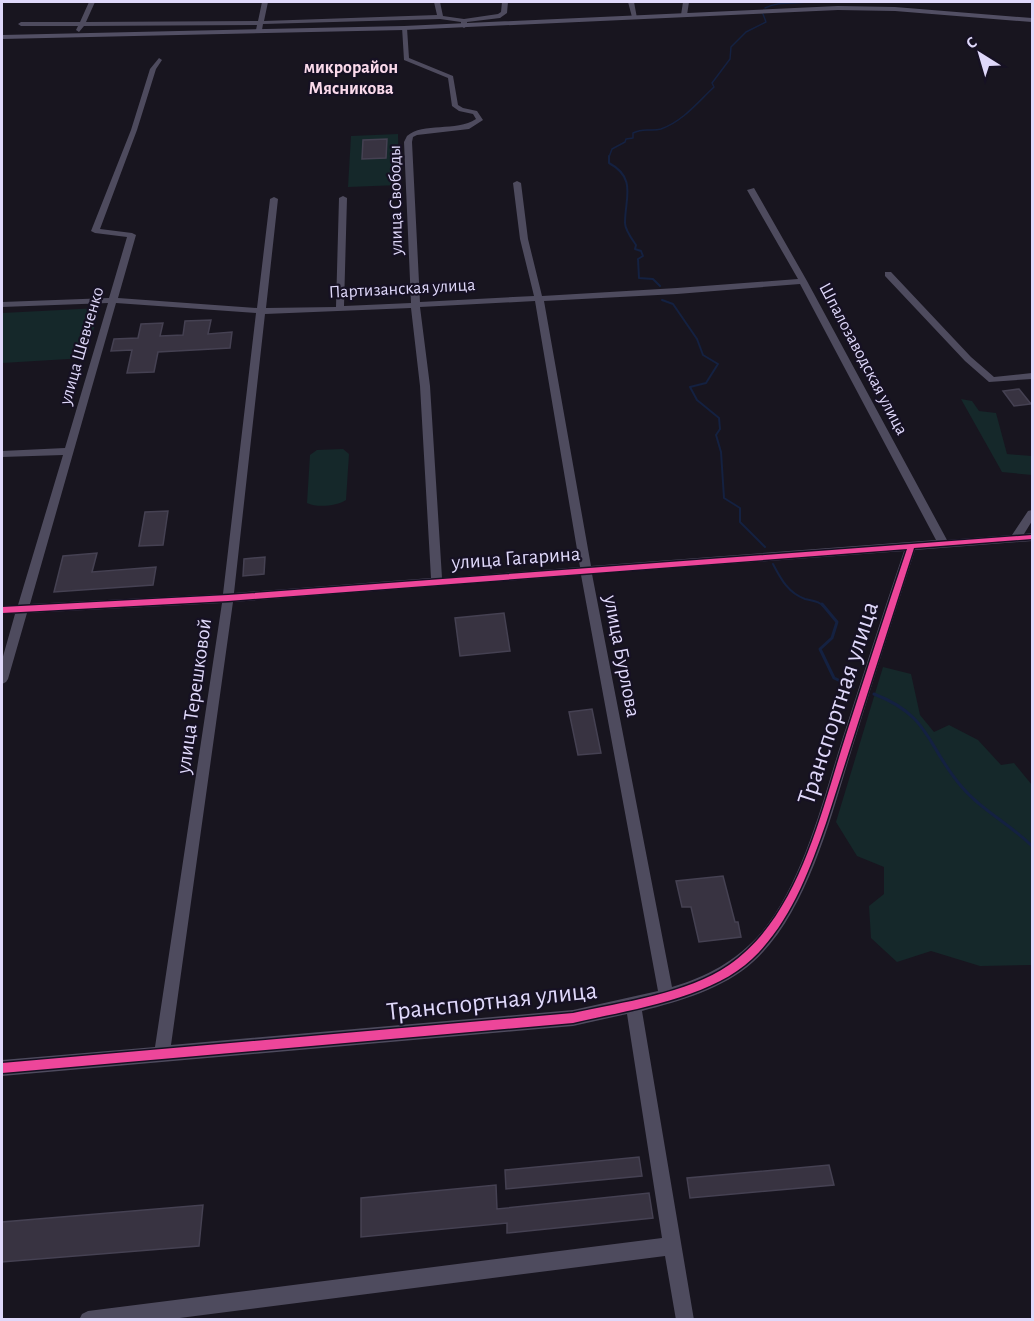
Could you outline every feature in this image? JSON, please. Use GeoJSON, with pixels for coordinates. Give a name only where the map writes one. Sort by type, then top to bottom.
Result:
{"type":"FeatureCollection","features":[{"type":"Feature","properties":{"kind":"street"},"geometry":{"type":"LineString","coordinates":[[76,35],[92,2]]}},
{"type":"Feature","properties":{"kind":"street"},"geometry":{"type":"LineString","coordinates":[[260,27],[265,2]]}},
{"type":"Feature","properties":{"kind":"street"},"geometry":{"type":"LineString","coordinates":[[437,2],[440,17]]}},
{"type":"Feature","properties":{"kind":"street"},"geometry":{"type":"LineString","coordinates":[[2,37],[440,17],[464,23],[500,16],[504,13],[505,2]]}},
{"type":"Feature","properties":{"kind":"street"},"geometry":{"type":"LineString","coordinates":[[631,2],[635,17]]}},
{"type":"Feature","properties":{"kind":"street"},"geometry":{"type":"LineString","coordinates":[[684,15],[686,2]]}},
{"type":"Feature","properties":{"kind":"street"},"geometry":{"type":"LineString","coordinates":[[21,24],[404,28],[464,23],[838,8],[906,10],[1032,20]]}},
{"type":"Feature","properties":{"kind":"street","name":"улица Свободы"},"geometry":{"type":"LineString","coordinates":[[404,28],[406,59],[451,77],[455,106],[461,110],[475,112],[480,120],[469,127],[415,133],[408,141],[416,306],[426,396],[437,582]]}},
{"type":"Feature","properties":{"kind":"street","name":"улица Шевченко"},"geometry":{"type":"LineString","coordinates":[[2,679],[132,235],[95,231],[134,130],[153,69],[159,60]]}},
{"type":"Feature","properties":{"kind":"street","name":"улица Бурлова"},"geometry":{"type":"LineString","coordinates":[[517,183],[524,239],[539,299],[586,571],[666,996]]}},
{"type":"Feature","properties":{"kind":"street","name":"Шпалозаводская улица"},"geometry":{"type":"LineString","coordinates":[[751,190],[803,280],[944,544]]}},
{"type":"Feature","properties":{"kind":"street"},"geometry":{"type":"LineString","coordinates":[[340,309],[343,198]]}},
{"type":"Feature","properties":{"kind":"street","name":"улица Терешковой"},"geometry":{"type":"LineString","coordinates":[[162,1054],[228,598],[274,199]]}},
{"type":"Feature","properties":{"kind":"street"},"geometry":{"type":"LineString","coordinates":[[888,274],[968,359],[992,380],[1032,376]]}},
{"type":"Feature","properties":{"kind":"street","name":"Партизанская улица"},"geometry":{"type":"LineString","coordinates":[[2,303],[113,300],[262,311],[340,309],[539,299],[803,280]]}},
{"type":"Feature","properties":{"kind":"street"},"geometry":{"type":"LineString","coordinates":[[2,454],[69,451]]}},
{"type":"Feature","properties":{"kind":"street"},"geometry":{"type":"LineString","coordinates":[[1015,538],[1032,514]]}},
{"type":"Feature","properties":{"kind":"street","name":"улица Гагарина"},"geometry":{"type":"LineString","coordinates":[[2,610],[228,598],[1032,537]]}},
{"type":"Feature","properties":{"kind":"street","name":"Транспортная улица"},"geometry":{"type":"LineString","coordinates":[[2,1068],[573,1018],[706,984],[747,958],[779,922],[814,845],[911,546]]}},
{"type":"Feature","properties":{"kind":"street"},"geometry":{"type":"LineString","coordinates":[[633,1004],[686,1320]]}},
{"type":"Feature","properties":{"kind":"street"},"geometry":{"type":"LineString","coordinates":[[88,1320],[672,1246]]}},
{"type":"Feature","properties":{"kind":"green space"},"geometry":{"type":"Polygon","coordinates":[[[398,134],[399,185],[348,187],[351,136],[398,134]]]}},
{"type":"Feature","properties":{"kind":"green space"},"geometry":{"type":"Polygon","coordinates":[[[100,308],[85,358],[2,363],[2,313],[100,308]]]}},
{"type":"Feature","properties":{"kind":"green space"},"geometry":{"type":"Polygon","coordinates":[[[961,399],[972,401],[979,411],[996,413],[1007,454],[1032,456],[1032,475],[1002,472],[961,399]]]}},
{"type":"Feature","properties":{"kind":"green space"},"geometry":{"type":"Polygon","coordinates":[[[343,449],[349,454],[346,500],[327,506],[307,503],[310,455],[317,450],[343,449]]]}},
{"type":"Feature","properties":{"kind":"green space"},"geometry":{"type":"Polygon","coordinates":[[[883,667],[911,674],[920,715],[934,732],[949,725],[978,740],[1001,765],[1014,763],[1032,785],[1032,965],[980,966],[931,951],[897,962],[871,938],[869,906],[884,894],[884,867],[857,856],[836,822],[883,667]]]}},
{"type":"Feature","properties":{"kind":"building"},"geometry":{"type":"Polygon","coordinates":[[[387,139],[386,158],[362,159],[363,140],[387,139]]]}},
{"type":"Feature","properties":{"kind":"building"},"geometry":{"type":"Polygon","coordinates":[[[211,320],[208,334],[232,332],[230,348],[158,352],[154,372],[127,373],[132,350],[111,351],[114,339],[138,338],[141,324],[163,323],[160,336],[183,335],[185,321],[211,320]]]}},
{"type":"Feature","properties":{"kind":"building"},"geometry":{"type":"Polygon","coordinates":[[[1019,389],[1031,404],[1014,406],[1003,391],[1019,389]]]}},
{"type":"Feature","properties":{"kind":"building"},"geometry":{"type":"Polygon","coordinates":[[[168,511],[163,545],[139,546],[145,512],[168,511]]]}},
{"type":"Feature","properties":{"kind":"building"},"geometry":{"type":"Polygon","coordinates":[[[97,553],[92,572],[156,567],[153,585],[54,592],[63,556],[97,553]]]}},
{"type":"Feature","properties":{"kind":"building"},"geometry":{"type":"Polygon","coordinates":[[[265,557],[264,574],[243,576],[244,559],[265,557]]]}},
{"type":"Feature","properties":{"kind":"building"},"geometry":{"type":"Polygon","coordinates":[[[504,613],[510,651],[460,656],[455,618],[504,613]]]}},
{"type":"Feature","properties":{"kind":"building"},"geometry":{"type":"Polygon","coordinates":[[[592,709],[601,753],[578,755],[569,712],[592,709]]]}},
{"type":"Feature","properties":{"kind":"building"},"geometry":{"type":"Polygon","coordinates":[[[723,876],[741,937],[699,942],[691,907],[682,907],[676,881],[723,876]]]}},
{"type":"Feature","properties":{"kind":"building"},"geometry":{"type":"Polygon","coordinates":[[[639,1157],[642,1176],[506,1189],[505,1170],[639,1157]]]}},
{"type":"Feature","properties":{"kind":"building"},"geometry":{"type":"Polygon","coordinates":[[[829,1165],[834,1185],[690,1198],[687,1178],[829,1165]]]}},
{"type":"Feature","properties":{"kind":"building"},"geometry":{"type":"Polygon","coordinates":[[[496,1185],[497,1209],[649,1193],[653,1218],[507,1233],[507,1223],[361,1237],[361,1198],[496,1185]]]}},
{"type":"Feature","properties":{"kind":"building"},"geometry":{"type":"Polygon","coordinates":[[[203,1205],[199,1246],[2,1262],[2,1222],[203,1205]]]}},
{"type":"Feature","properties":{"kind":"waterway"},"geometry":{"type":"LineString","coordinates":[[765,8],[808,2]]}},
{"type":"Feature","properties":{"kind":"waterway"},"geometry":{"type":"LineString","coordinates":[[609,157],[612,149],[625,142],[626,139],[633,138],[633,133],[669,126],[689,111],[714,87],[712,83],[730,59],[731,47],[746,32],[766,22],[763,14]]}},
{"type":"Feature","properties":{"kind":"waterway"},"geometry":{"type":"LineString","coordinates":[[609,157],[609,163],[623,175],[628,189],[625,226],[636,245],[635,249],[641,251],[643,256],[638,259],[639,278],[653,279],[660,286]]}},
{"type":"Feature","properties":{"kind":"waterway"},"geometry":{"type":"LineString","coordinates":[[662,300],[673,304],[697,339],[703,355],[718,364],[706,383],[690,387],[697,400],[719,418],[720,429],[716,435],[721,452],[724,498],[740,508],[740,522],[765,547]]}},
{"type":"Feature","properties":{"kind":"waterway"},"geometry":{"type":"LineString","coordinates":[[773,564],[782,580],[794,593],[823,606]]}},
{"type":"Feature","properties":{"kind":"waterway"},"geometry":{"type":"LineString","coordinates":[[822,604],[837,622],[832,638],[820,649],[834,678],[853,687]]}},
{"type":"Feature","properties":{"kind":"waterway"},"geometry":{"type":"LineString","coordinates":[[874,694],[907,712],[926,733],[950,771],[969,795],[1032,846]]}},
{"type":"Feature","properties":{"kind":"cycle path"},"geometry":{"type":"LineString","coordinates":[[2,610],[228,598],[1032,537]]}},
{"type":"Feature","properties":{"kind":"cycle path"},"geometry":{"type":"LineString","coordinates":[[2,1068],[573,1018],[665,997],[729,971],[748,957],[767,937],[798,885],[822,823],[911,546]]}},
{"type":"Feature","properties":{"kind":"district","name":"микрорайон Мясникова"},"geometry":{"type":"Point","coordinates":[351,78]}}]}
